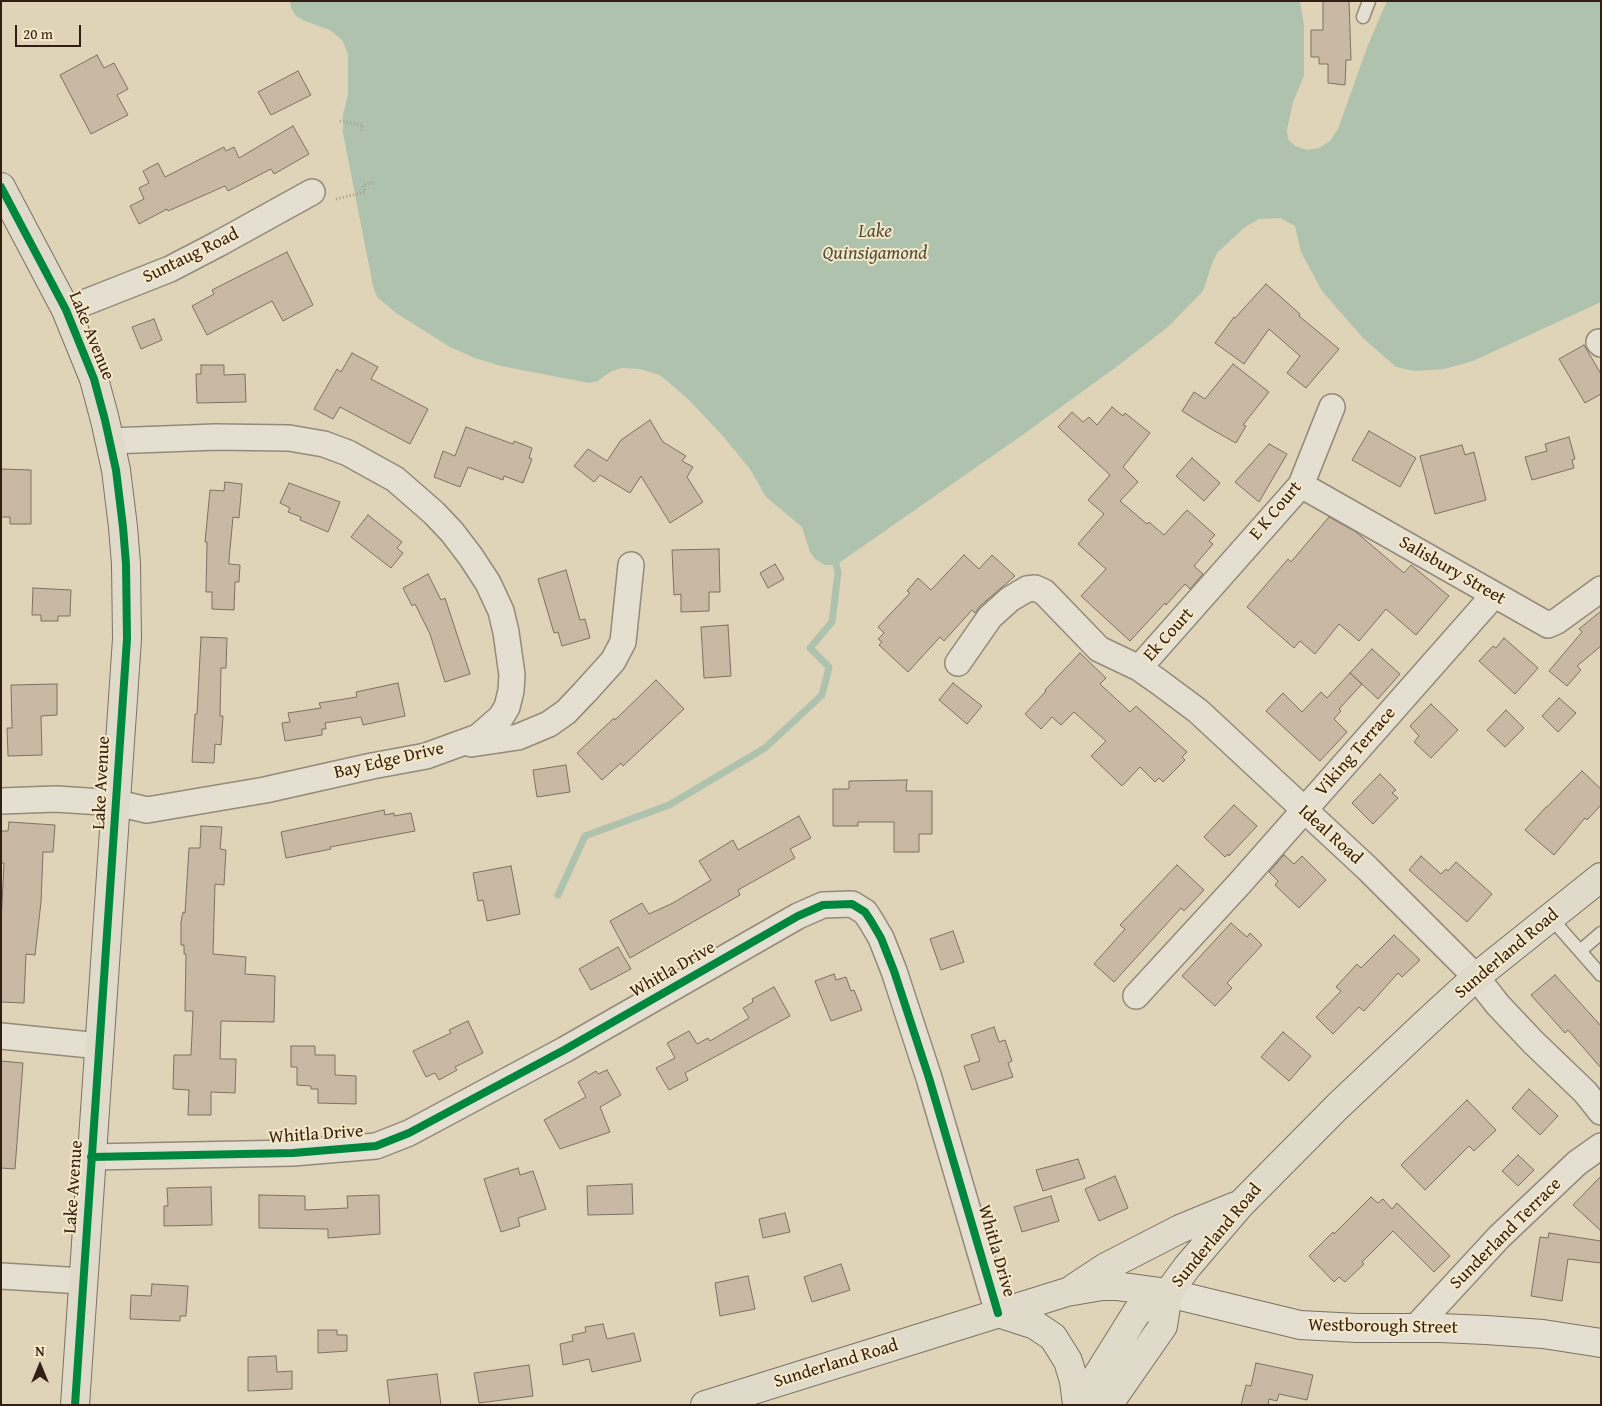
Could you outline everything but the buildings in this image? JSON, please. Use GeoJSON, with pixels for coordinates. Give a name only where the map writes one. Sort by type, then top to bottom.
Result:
{"type":"FeatureCollection","features":[{"type":"Feature","properties":{"kind":"main road","name":"Lake Avenue"},"geometry":{"type":"LineString","coordinates":[[1,187],[66,310],[94,378],[110,441],[123,527],[127,639],[75,1405]]}},
{"type":"Feature","properties":{"kind":"main road","name":"Sunderland Road"},"geometry":{"type":"LineString","coordinates":[[705,1405],[1067,1292],[1102,1286],[1116,1286],[1168,1293],[1187,1267],[1240,1205],[1338,1106],[1476,977],[1601,877]]}},
{"type":"Feature","properties":{"kind":"main road"},"geometry":{"type":"LineString","coordinates":[[1067,1292],[1106,1267],[1180,1229],[1240,1205]]}},
{"type":"Feature","properties":{"kind":"main road"},"geometry":{"type":"LineString","coordinates":[[1078,1405],[1137,1312],[1168,1293]]}},
{"type":"Feature","properties":{"kind":"main road"},"geometry":{"type":"LineString","coordinates":[[1108,1405],[1163,1326],[1168,1293]]}},
{"type":"Feature","properties":{"kind":"main road"},"geometry":{"type":"LineString","coordinates":[[998,1313],[1035,1326],[1053,1337],[1068,1361],[1078,1405]]}},
{"type":"Feature","properties":{"kind":"street","name":"Suntaug Road"},"geometry":{"type":"LineString","coordinates":[[66,310],[170,269],[312,192]]}},
{"type":"Feature","properties":{"kind":"street","name":"E K Court"},"geometry":{"type":"LineString","coordinates":[[1198,602],[1301,485],[1332,407]]}},
{"type":"Feature","properties":{"kind":"street","name":"Bay Edge Drive"},"geometry":{"type":"LineString","coordinates":[[1,801],[56,799],[117,803],[147,810],[265,790],[426,756],[478,738],[501,717],[507,707],[512,691],[512,675],[506,632],[498,604],[488,583],[452,532],[415,495],[395,479],[348,453],[324,444],[298,439],[216,437],[110,441]]}},
{"type":"Feature","properties":{"kind":"street","name":"Salisbury Street"},"geometry":{"type":"LineString","coordinates":[[1301,485],[1548,624],[1557,621],[1601,590]]}},
{"type":"Feature","properties":{"kind":"street"},"geometry":{"type":"LineString","coordinates":[[456,746],[518,738],[550,724],[566,712],[613,661],[622,642],[631,565]]}},
{"type":"Feature","properties":{"kind":"street","name":"Ideal Road"},"geometry":{"type":"LineString","coordinates":[[958,662],[990,617],[1010,599],[1027,589],[1035,588],[1044,592],[1099,649],[1139,668],[1198,712],[1367,868],[1476,977],[1498,1005],[1532,1042],[1585,1092],[1601,1112]]}},
{"type":"Feature","properties":{"kind":"street","name":"Viking Terrace"},"geometry":{"type":"LineString","coordinates":[[1136,996],[1304,811],[1494,595]]}},
{"type":"Feature","properties":{"kind":"street","name":"Ek Court"},"geometry":{"type":"LineString","coordinates":[[1139,668],[1198,602]]}},
{"type":"Feature","properties":{"kind":"street","name":"Whitla Drive"},"geometry":{"type":"LineString","coordinates":[[91,1157],[293,1153],[376,1146],[409,1133],[548,1058],[798,916],[823,905],[852,904],[865,912],[871,920],[881,938],[894,971],[929,1078],[998,1313]]}},
{"type":"Feature","properties":{"kind":"street"},"geometry":{"type":"LineString","coordinates":[[1,1036],[100,1046]]}},
{"type":"Feature","properties":{"kind":"street","name":"Sunderland Terrace"},"geometry":{"type":"LineString","coordinates":[[1415,1328],[1499,1237],[1577,1163],[1601,1146]]}},
{"type":"Feature","properties":{"kind":"street"},"geometry":{"type":"LineString","coordinates":[[1,1276],[83,1281]]}},
{"type":"Feature","properties":{"kind":"street","name":"Westborough Street"},"geometry":{"type":"LineString","coordinates":[[1168,1293],[1300,1326],[1440,1328],[1543,1334],[1601,1343]]}},
{"type":"Feature","properties":{"kind":"lane"},"geometry":{"type":"LineString","coordinates":[[1362,18],[1369,1]]}},
{"type":"Feature","properties":{"kind":"lane"},"geometry":{"type":"LineString","coordinates":[[1550,917],[1601,975]]}},
{"type":"Feature","properties":{"kind":"lane"},"geometry":{"type":"LineString","coordinates":[[1580,951],[1601,933]]}},
{"type":"Feature","properties":{"kind":"path"},"geometry":{"type":"LineString","coordinates":[[340,120],[363,125],[361,132]]}},
{"type":"Feature","properties":{"kind":"path"},"geometry":{"type":"LineString","coordinates":[[336,200],[365,192],[363,185],[375,182]]}},
{"type":"Feature","properties":{"kind":"water","name":"Lake Quinsigamond"},"geometry":{"type":"Polygon","coordinates":[[[290,1],[1300,1],[1304,25],[1304,76],[1293,102],[1287,130],[1288,139],[1295,146],[1307,150],[1319,148],[1330,141],[1338,129],[1368,45],[1387,1],[1601,1],[1601,302],[1473,361],[1444,369],[1415,371],[1396,367],[1363,338],[1322,291],[1301,252],[1295,226],[1280,218],[1259,219],[1245,227],[1218,252],[1203,291],[1169,326],[1021,436],[836,565],[825,565],[815,559],[810,552],[802,527],[766,497],[750,469],[722,435],[687,398],[660,375],[640,369],[621,368],[610,372],[598,381],[589,383],[501,366],[475,358],[450,347],[396,313],[377,297],[373,286],[343,133],[343,114],[348,95],[348,54],[342,40],[330,30],[296,16],[291,8],[290,1]]]}},
{"type":"Feature","properties":{"kind":"waterway"},"geometry":{"type":"LineString","coordinates":[[558,895],[585,836],[669,805],[765,748],[822,695],[829,667],[810,648],[832,622],[838,572],[834,556]]}},
{"type":"Feature","properties":{"kind":"cycle path"},"geometry":{"type":"LineString","coordinates":[[1,187],[66,310],[94,379],[116,470],[126,564],[127,639],[75,1405]]}},
{"type":"Feature","properties":{"kind":"cycle path"},"geometry":{"type":"LineString","coordinates":[[91,1157],[293,1153],[376,1146],[409,1133],[564,1050],[798,916],[823,905],[852,904],[865,912],[871,921],[881,938],[894,971],[929,1078],[998,1313]]}}]}
